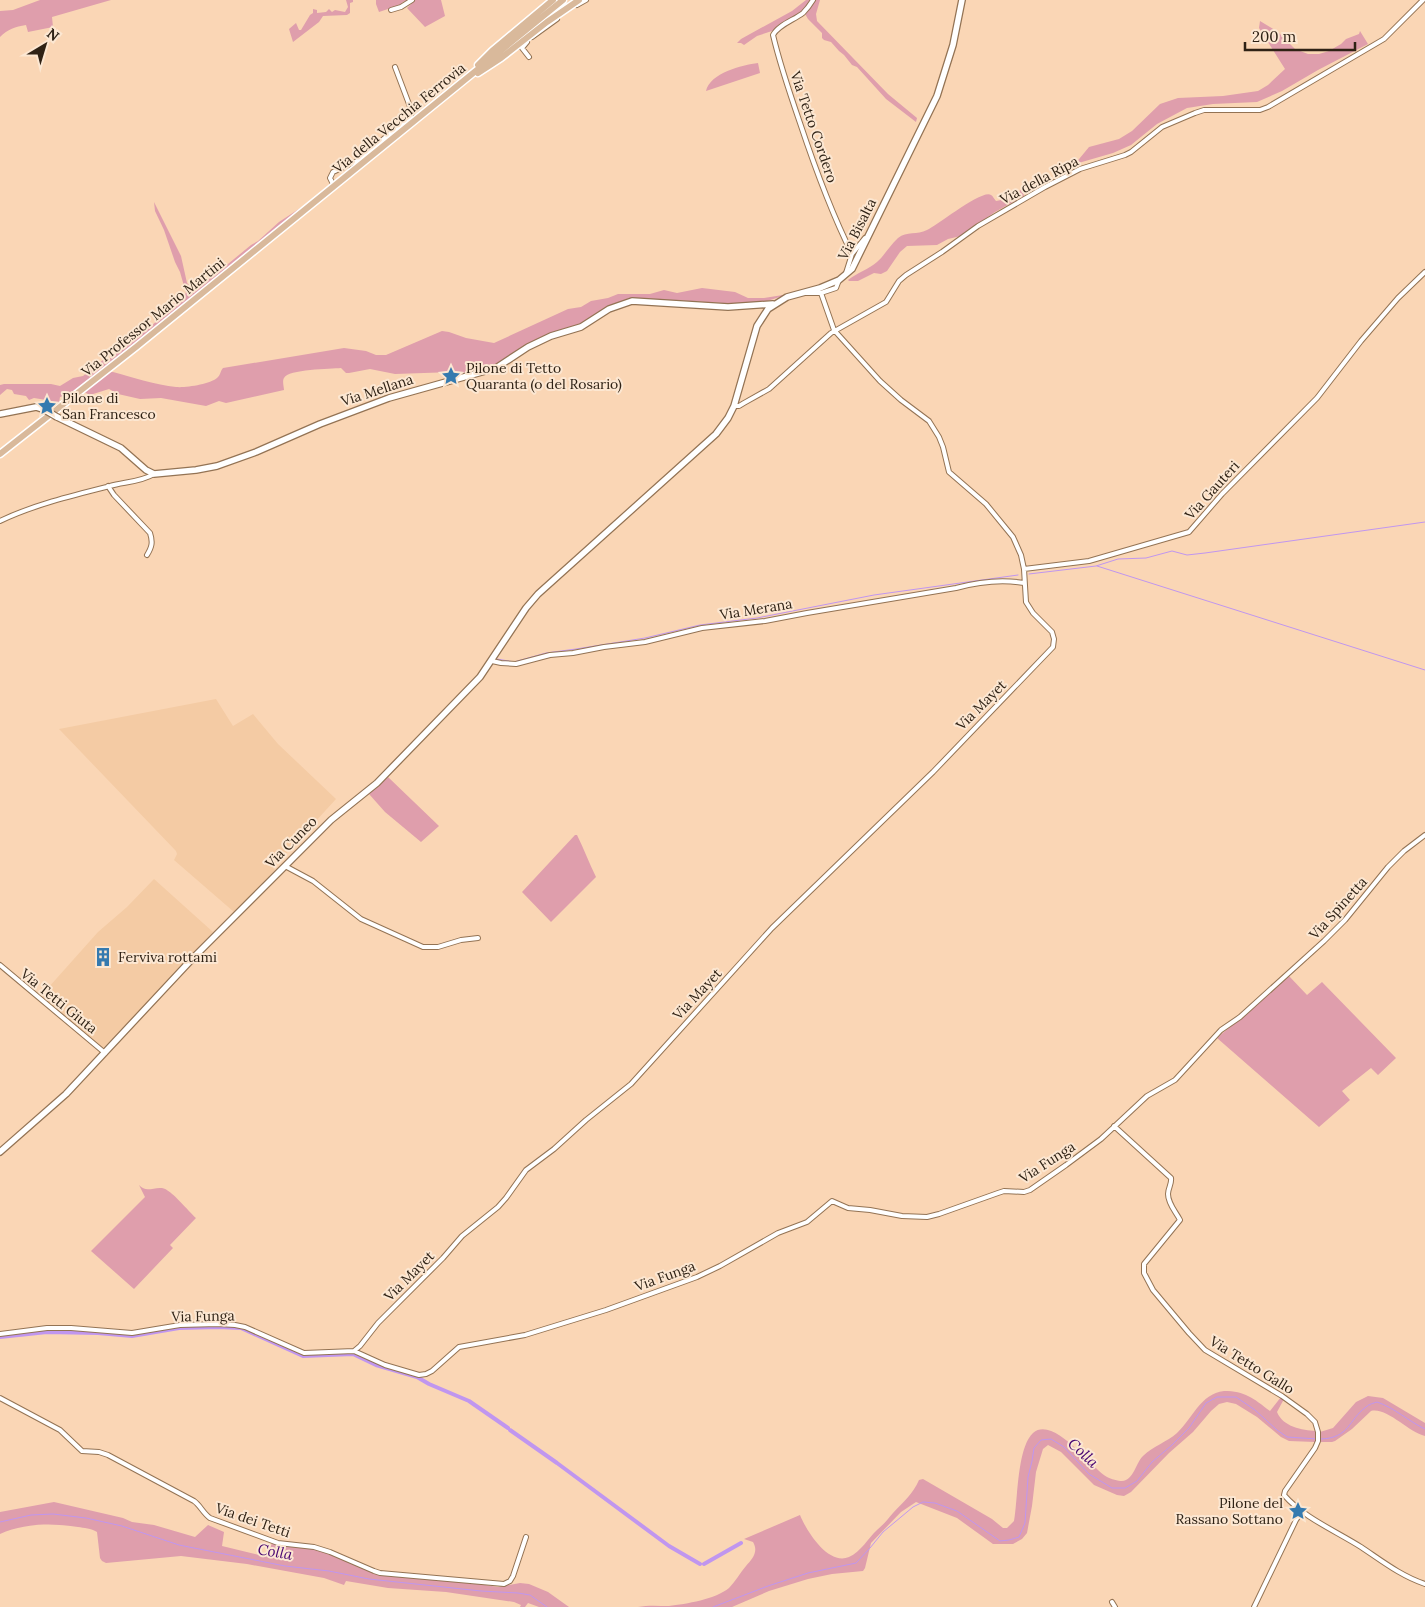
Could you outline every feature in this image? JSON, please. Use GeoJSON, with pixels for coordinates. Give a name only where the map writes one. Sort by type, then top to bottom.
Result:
{"type":"FeatureCollection","features":[{"type":"Feature","properties":{"kind":"main road"},"geometry":{"type":"LineString","coordinates":[[464,81],[487,55],[553,0]]}},
{"type":"Feature","properties":{"kind":"main road","name":"Via della Vecchia Ferrovia"},"geometry":{"type":"LineString","coordinates":[[250,254],[563,0]]}},
{"type":"Feature","properties":{"kind":"main road"},"geometry":{"type":"LineString","coordinates":[[464,81],[486,69],[579,0]]}},
{"type":"Feature","properties":{"kind":"main road","name":"Via Professor Mario Martini"},"geometry":{"type":"LineString","coordinates":[[0,454],[250,254]]}},
{"type":"Feature","properties":{"kind":"street"},"geometry":{"type":"LineString","coordinates":[[392,10],[412,0]]}},
{"type":"Feature","properties":{"kind":"street"},"geometry":{"type":"LineString","coordinates":[[529,57],[522,48],[523,45],[563,14],[586,0]]}},
{"type":"Feature","properties":{"kind":"street","name":"Via Tetto Cordero"},"geometry":{"type":"LineString","coordinates":[[813,0],[803,13],[777,29],[773,35],[788,88],[818,177],[852,254]]}},
{"type":"Feature","properties":{"kind":"street","name":"Via Bisalta"},"geometry":{"type":"LineString","coordinates":[[773,304],[787,297],[820,288],[839,280],[846,275],[855,263],[940,89],[953,45],[962,0]]}},
{"type":"Feature","properties":{"kind":"street","name":"Via della Ripa"},"geometry":{"type":"LineString","coordinates":[[734,406],[744,403],[769,389],[831,333],[886,302],[899,281],[906,275],[978,226],[1080,169],[1131,152],[1162,127],[1195,113],[1204,110],[1260,110],[1268,107],[1384,39],[1423,0]]}},
{"type":"Feature","properties":{"kind":"street"},"geometry":{"type":"LineString","coordinates":[[334,186],[330,178],[333,172],[358,161],[411,116],[412,112],[395,66]]}},
{"type":"Feature","properties":{"kind":"street"},"geometry":{"type":"LineString","coordinates":[[846,275],[852,254],[867,236]]}},
{"type":"Feature","properties":{"kind":"street","name":"Via Gauteri"},"geometry":{"type":"LineString","coordinates":[[1024,569],[1089,560],[1189,532],[1222,494],[1317,398],[1367,334],[1398,298],[1425,272]]}},
{"type":"Feature","properties":{"kind":"street"},"geometry":{"type":"LineString","coordinates":[[802,292],[811,294],[821,293],[836,288],[839,280]]}},
{"type":"Feature","properties":{"kind":"street"},"geometry":{"type":"LineString","coordinates":[[821,293],[834,330],[880,381],[929,421],[941,442],[949,472],[986,504],[1008,529],[1019,548],[1024,569],[1024,584]]}},
{"type":"Feature","properties":{"kind":"street","name":"Via Mellana"},"geometry":{"type":"LineString","coordinates":[[154,474],[216,466],[256,452],[305,430],[389,398],[486,371],[503,364],[551,336],[581,326],[609,309],[632,301],[728,307],[773,304]]}},
{"type":"Feature","properties":{"kind":"street"},"geometry":{"type":"LineString","coordinates":[[734,406],[758,326],[764,313],[773,304]]}},
{"type":"Feature","properties":{"kind":"street","name":"Via Cuneo"},"geometry":{"type":"LineString","coordinates":[[0,1152],[66,1094],[193,958],[331,820],[377,783],[480,677],[532,602],[592,545],[716,434],[734,406]]}},
{"type":"Feature","properties":{"kind":"street"},"geometry":{"type":"LineString","coordinates":[[0,414],[36,408],[45,410],[121,448],[146,470],[154,474]]}},
{"type":"Feature","properties":{"kind":"street"},"geometry":{"type":"LineString","coordinates":[[0,521],[40,506],[108,486],[145,479],[154,474]]}},
{"type":"Feature","properties":{"kind":"street"},"geometry":{"type":"LineString","coordinates":[[108,486],[114,495],[150,532],[152,548],[147,555]]}},
{"type":"Feature","properties":{"kind":"street","name":"Via Merana"},"geometry":{"type":"LineString","coordinates":[[492,661],[516,664],[550,655],[645,642],[702,628],[765,621],[977,583],[1005,581],[1024,584]]}},
{"type":"Feature","properties":{"kind":"street","name":"Via Mayet"},"geometry":{"type":"LineString","coordinates":[[354,1351],[378,1323],[443,1258],[462,1236],[498,1207],[526,1170],[554,1149],[630,1084],[772,928],[933,772],[1053,646],[1052,632],[1026,602],[1024,584]]}},
{"type":"Feature","properties":{"kind":"street","name":"Via Spinetta"},"geometry":{"type":"LineString","coordinates":[[1266,994],[1324,942],[1345,920],[1388,867],[1404,851],[1425,835]]}},
{"type":"Feature","properties":{"kind":"street"},"geometry":{"type":"LineString","coordinates":[[285,866],[313,881],[361,919],[423,947],[438,947],[461,940],[478,938]]}},
{"type":"Feature","properties":{"kind":"street","name":"Via Tetti Giuta"},"geometry":{"type":"LineString","coordinates":[[0,965],[105,1053]]}},
{"type":"Feature","properties":{"kind":"street","name":"Via Funga"},"geometry":{"type":"LineString","coordinates":[[0,1334],[47,1328],[132,1333],[180,1325],[235,1325],[245,1327],[304,1354],[354,1351],[385,1365],[419,1375],[426,1374],[459,1347],[525,1335],[606,1310],[697,1277],[778,1233],[807,1222],[832,1201],[848,1208],[902,1216],[927,1217],[1004,1191],[1026,1192],[1066,1166],[1101,1139],[1147,1096],[1175,1080],[1221,1030],[1240,1017],[1266,994]]}},
{"type":"Feature","properties":{"kind":"street","name":"Via Tetto Gallo"},"geometry":{"type":"LineString","coordinates":[[1114,1126],[1172,1178],[1168,1196],[1171,1206],[1180,1220],[1144,1264],[1144,1273],[1153,1290],[1205,1350],[1282,1396],[1315,1422],[1318,1441],[1284,1493],[1302,1511]]}},
{"type":"Feature","properties":{"kind":"street","name":"Via dei Tetti"},"geometry":{"type":"LineString","coordinates":[[0,1398],[60,1430],[82,1452],[99,1452],[108,1455],[194,1501],[210,1518],[278,1543],[314,1547],[330,1552],[374,1571],[402,1576],[504,1584],[510,1581],[513,1576],[526,1537]]}},
{"type":"Feature","properties":{"kind":"street"},"geometry":{"type":"LineString","coordinates":[[1254,1607],[1302,1511],[1405,1576],[1425,1584]]}},
{"type":"Feature","properties":{"kind":"street"},"geometry":{"type":"LineString","coordinates":[[1112,1602],[1115,1607]]}},
{"type":"Feature","properties":{"kind":"shaded area"},"geometry":{"type":"Polygon","coordinates":[[[40,0],[111,0],[52,17],[53,27],[28,32],[26,25],[12,29],[0,37],[0,11],[13,10],[40,0]]]}},
{"type":"Feature","properties":{"kind":"shaded area"},"geometry":{"type":"Polygon","coordinates":[[[346,0],[353,0],[350,3],[350,13],[347,15],[323,16],[319,22],[293,42],[289,29],[296,23],[299,30],[301,30],[313,13],[313,9],[317,10],[317,13],[326,12],[329,9],[332,12],[335,10],[345,12],[348,7],[346,0]]]}},
{"type":"Feature","properties":{"kind":"shaded area"},"geometry":{"type":"Polygon","coordinates":[[[376,0],[408,0],[400,5],[379,12],[376,0]]]}},
{"type":"Feature","properties":{"kind":"shaded area"},"geometry":{"type":"Polygon","coordinates":[[[412,0],[441,0],[445,16],[425,27],[407,8],[413,2],[412,0]]]}},
{"type":"Feature","properties":{"kind":"shaded area"},"geometry":{"type":"Polygon","coordinates":[[[806,0],[820,0],[816,14],[817,21],[888,94],[917,118],[916,122],[886,99],[831,42],[824,40],[822,33],[808,19],[804,12],[772,31],[757,36],[744,45],[737,43],[792,11],[806,0]]]}},
{"type":"Feature","properties":{"kind":"shaded area"},"geometry":{"type":"Polygon","coordinates":[[[1260,21],[1278,32],[1295,49],[1308,54],[1319,54],[1329,51],[1346,39],[1359,34],[1360,31],[1368,44],[1282,91],[1257,102],[1213,104],[1187,108],[1157,124],[1131,145],[1113,153],[1075,164],[1089,147],[1119,139],[1132,131],[1160,104],[1178,98],[1223,96],[1258,91],[1268,85],[1285,69],[1259,28],[1260,21]]]}},
{"type":"Feature","properties":{"kind":"shaded area"},"geometry":{"type":"Polygon","coordinates":[[[758,63],[760,73],[706,91],[714,79],[720,75],[736,68],[758,63]]]}},
{"type":"Feature","properties":{"kind":"shaded area"},"geometry":{"type":"Polygon","coordinates":[[[1022,189],[1024,196],[995,212],[961,236],[948,239],[937,245],[907,246],[900,252],[887,271],[881,274],[874,273],[858,281],[848,280],[877,262],[901,236],[927,230],[979,197],[991,195],[998,201],[1022,189]]]}},
{"type":"Feature","properties":{"kind":"shaded area"},"geometry":{"type":"Polygon","coordinates":[[[314,199],[67,398],[65,396],[60,397],[59,403],[50,410],[46,400],[34,398],[29,400],[26,396],[14,394],[12,390],[7,389],[0,395],[0,385],[4,384],[51,384],[60,386],[73,378],[83,376],[103,360],[109,359],[166,314],[164,312],[186,293],[180,272],[155,211],[154,202],[181,256],[187,283],[192,285],[211,278],[279,222],[314,199]]]}},
{"type":"Feature","properties":{"kind":"shaded area"},"geometry":{"type":"Polygon","coordinates":[[[702,288],[735,292],[748,298],[764,298],[789,294],[764,302],[740,304],[636,298],[628,300],[521,353],[457,377],[455,377],[453,372],[395,374],[370,369],[349,373],[346,373],[341,368],[310,370],[287,375],[283,379],[284,390],[226,403],[219,401],[206,406],[161,398],[140,399],[118,394],[109,389],[90,395],[82,391],[109,372],[160,385],[186,387],[214,380],[223,368],[344,348],[366,351],[376,355],[386,355],[442,331],[494,343],[568,309],[581,307],[591,301],[618,294],[650,294],[664,290],[677,293],[702,288]]]}},
{"type":"Feature","properties":{"kind":"shaded area"},"geometry":{"type":"Polygon","coordinates":[[[216,699],[233,726],[253,714],[278,744],[336,799],[273,868],[275,870],[234,912],[174,860],[177,854],[176,851],[59,729],[216,699]]]}},
{"type":"Feature","properties":{"kind":"shaded area"},"geometry":{"type":"Polygon","coordinates":[[[388,777],[439,826],[421,842],[385,812],[369,794],[388,777]]]}},
{"type":"Feature","properties":{"kind":"shaded area"},"geometry":{"type":"Polygon","coordinates":[[[577,835],[596,877],[551,922],[522,892],[577,835]]]}},
{"type":"Feature","properties":{"kind":"shaded area"},"geometry":{"type":"Polygon","coordinates":[[[154,879],[213,932],[103,1048],[40,997],[98,932],[127,907],[154,879]]]}},
{"type":"Feature","properties":{"kind":"shaded area"},"geometry":{"type":"Polygon","coordinates":[[[1289,976],[1307,995],[1322,982],[1396,1058],[1378,1075],[1371,1068],[1342,1091],[1350,1100],[1319,1127],[1217,1038],[1289,976]]]}},
{"type":"Feature","properties":{"kind":"shaded area"},"geometry":{"type":"Polygon","coordinates":[[[139,1185],[144,1189],[166,1189],[196,1218],[170,1245],[173,1248],[134,1289],[91,1251],[145,1197],[139,1185]]]}},
{"type":"Feature","properties":{"kind":"shaded area"},"geometry":{"type":"Polygon","coordinates":[[[1224,1391],[1238,1392],[1248,1396],[1270,1411],[1281,1397],[1284,1399],[1277,1412],[1280,1417],[1294,1427],[1316,1431],[1315,1442],[1289,1441],[1236,1404],[1227,1402],[1219,1404],[1193,1432],[1169,1453],[1131,1492],[1124,1496],[1094,1485],[1061,1452],[1048,1445],[1043,1449],[1036,1472],[1027,1533],[1022,1539],[1013,1544],[993,1544],[957,1518],[916,1502],[901,1512],[871,1543],[863,1571],[808,1579],[769,1591],[732,1607],[638,1607],[684,1604],[709,1598],[723,1592],[731,1586],[754,1555],[755,1546],[753,1542],[744,1539],[800,1515],[807,1529],[826,1552],[841,1558],[849,1557],[861,1548],[914,1490],[919,1480],[923,1479],[992,1519],[1003,1528],[1007,1528],[1014,1521],[1021,1461],[1028,1440],[1033,1433],[1042,1429],[1051,1431],[1072,1445],[1107,1477],[1122,1481],[1129,1478],[1143,1456],[1177,1433],[1203,1402],[1216,1393],[1224,1391]]]}},
{"type":"Feature","properties":{"kind":"shaded area"},"geometry":{"type":"Polygon","coordinates":[[[1368,1396],[1383,1398],[1425,1423],[1425,1436],[1418,1434],[1391,1416],[1371,1411],[1352,1429],[1335,1441],[1321,1442],[1320,1432],[1333,1428],[1356,1402],[1368,1396]]]}},
{"type":"Feature","properties":{"kind":"shaded area"},"geometry":{"type":"Polygon","coordinates":[[[54,1502],[123,1518],[132,1522],[154,1525],[195,1537],[208,1525],[224,1532],[222,1546],[263,1556],[268,1554],[272,1543],[311,1548],[379,1575],[498,1587],[520,1583],[529,1584],[548,1592],[569,1607],[539,1607],[528,1603],[525,1607],[520,1607],[521,1605],[514,1602],[446,1592],[388,1588],[346,1581],[344,1585],[324,1578],[247,1564],[181,1556],[106,1563],[100,1558],[97,1532],[88,1528],[48,1525],[29,1526],[0,1534],[0,1512],[54,1502]]]}},
{"type":"Feature","properties":{"kind":"waterway"},"geometry":{"type":"LineString","coordinates":[[1029,574],[1096,566],[1118,559],[1146,558],[1172,551],[1187,555],[1205,553],[1425,522]]}},
{"type":"Feature","properties":{"kind":"waterway"},"geometry":{"type":"LineString","coordinates":[[1097,566],[1425,670]]}},
{"type":"Feature","properties":{"kind":"waterway"},"geometry":{"type":"LineString","coordinates":[[497,659],[514,662],[546,653],[645,638],[700,625],[757,618],[874,595],[1018,575]]}},
{"type":"Feature","properties":{"kind":"waterway"},"geometry":{"type":"LineString","coordinates":[[0,1337],[47,1332],[132,1336],[179,1328],[241,1328],[303,1356],[353,1354],[376,1365],[417,1377],[469,1401],[508,1428]]}},
{"type":"Feature","properties":{"kind":"waterway","name":"Colla"},"geometry":{"type":"LineString","coordinates":[[713,1607],[808,1573],[856,1563],[883,1532],[913,1507],[923,1502],[935,1503],[957,1511],[1000,1541],[1019,1537],[1025,1523],[1028,1477],[1034,1448],[1041,1440],[1051,1439],[1064,1447],[1089,1474],[1112,1488],[1125,1488],[1137,1481],[1152,1462],[1189,1428],[1206,1403],[1217,1397],[1236,1397],[1287,1437],[1317,1439]]}},
{"type":"Feature","properties":{"kind":"waterway","name":"Colla"},"geometry":{"type":"LineString","coordinates":[[1321,1439],[1331,1438],[1343,1432],[1360,1412],[1377,1402],[1425,1429]]}},
{"type":"Feature","properties":{"kind":"waterway"},"geometry":{"type":"LineString","coordinates":[[510,1430],[669,1546],[700,1564]]}},
{"type":"Feature","properties":{"kind":"waterway","name":"Colla"},"geometry":{"type":"LineString","coordinates":[[0,1522],[31,1515],[53,1514],[86,1518],[122,1526],[179,1545],[285,1566],[329,1571],[369,1579],[518,1593],[530,1595],[547,1607]]}},
{"type":"Feature","properties":{"kind":"waterway"},"geometry":{"type":"LineString","coordinates":[[704,1564],[741,1543]]}},
{"type":"Feature","properties":{"kind":"place","name":"Pilone di Tetto Quaranta (o del Rosario)"},"geometry":{"type":"Point","coordinates":[451,376]}},
{"type":"Feature","properties":{"kind":"place","name":"Pilone di San Francesco"},"geometry":{"type":"Point","coordinates":[47,406]}},
{"type":"Feature","properties":{"kind":"place","name":"Ferviva rottami"},"geometry":{"type":"Point","coordinates":[103,957]}},
{"type":"Feature","properties":{"kind":"place","name":"Pilone del Rassano Sottano"},"geometry":{"type":"Point","coordinates":[1298,1511]}}]}
